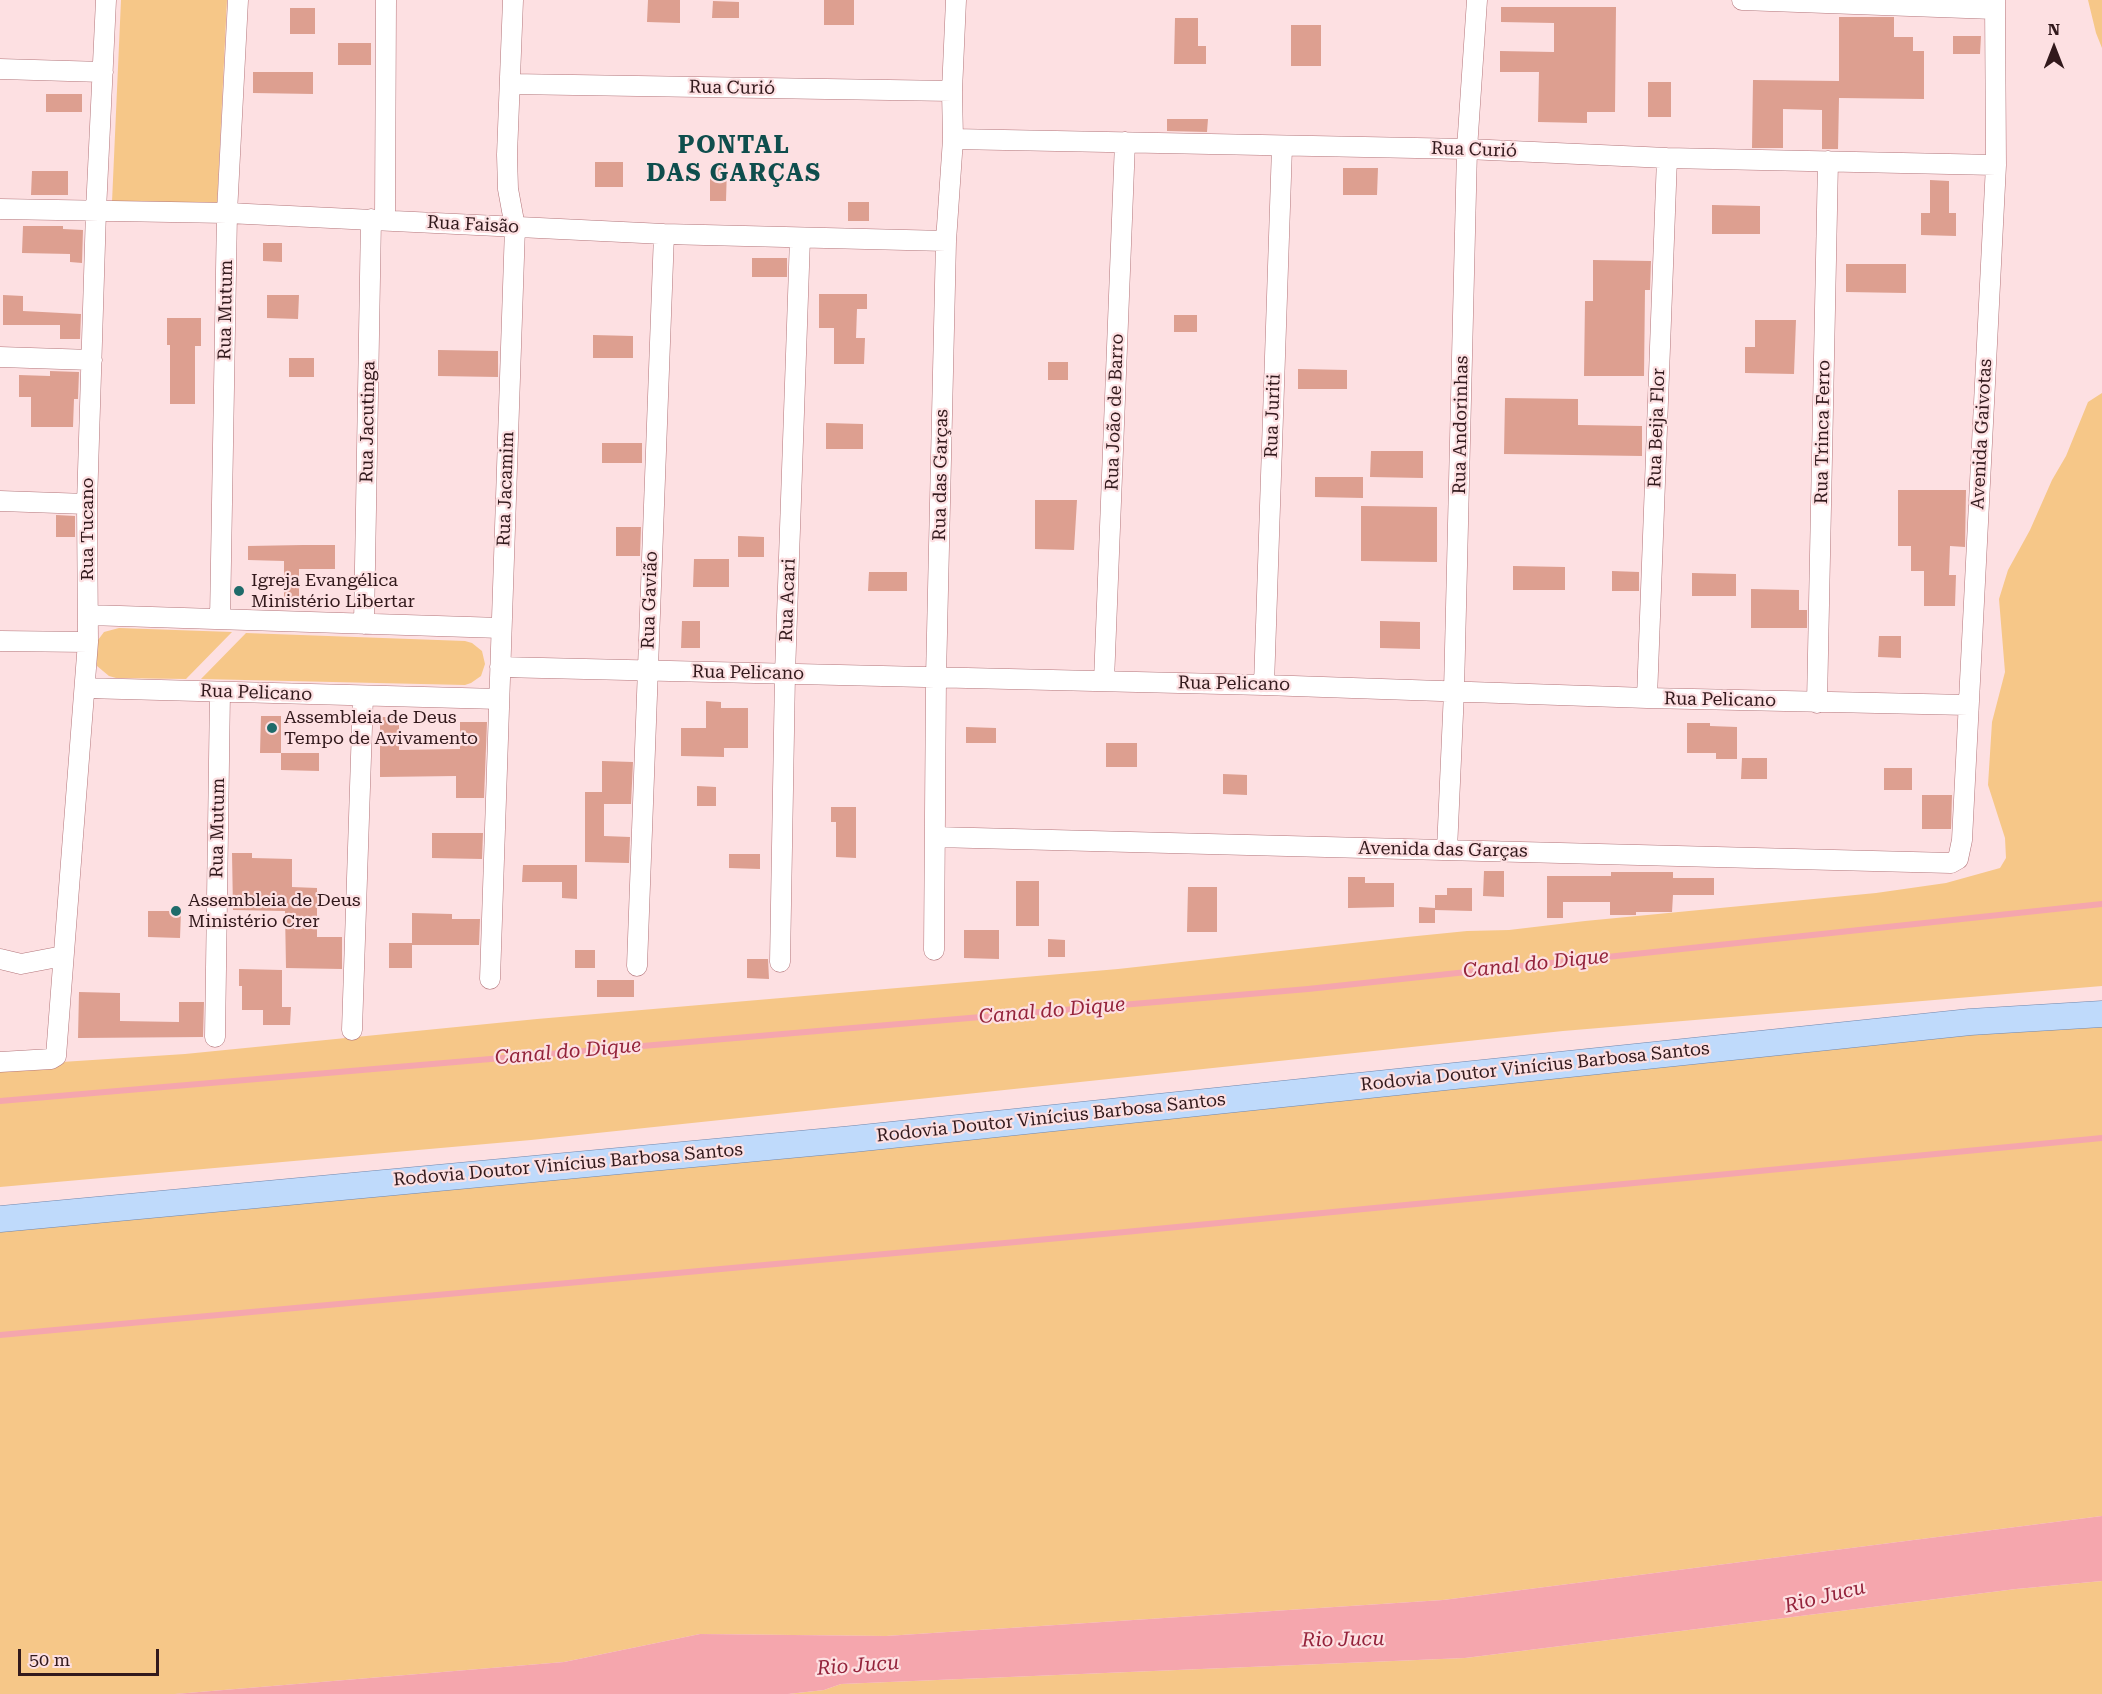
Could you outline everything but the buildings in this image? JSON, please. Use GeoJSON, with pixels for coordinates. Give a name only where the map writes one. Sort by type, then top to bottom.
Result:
{"type":"FeatureCollection","features":[{"type":"Feature","properties":{"kind":"main road","name":"Rodovia Doutor Vinícius Barbosa Santos"},"geometry":{"type":"LineString","coordinates":[[0,1219],[865,1138],[1970,1022],[2102,1014]]}},
{"type":"Feature","properties":{"kind":"street","name":"Rua Tucano"},"geometry":{"type":"LineString","coordinates":[[0,1062],[51,1059],[56,1056],[88,642],[87,504],[96,211],[106,0]]}},
{"type":"Feature","properties":{"kind":"street","name":"Rua Mutum"},"geometry":{"type":"LineString","coordinates":[[220,619],[227,213],[238,0]]}},
{"type":"Feature","properties":{"kind":"street","name":"Rua Jacutinga"},"geometry":{"type":"LineString","coordinates":[[364,624],[386,0]]}},
{"type":"Feature","properties":{"kind":"street","name":"Rua Jacamim"},"geometry":{"type":"LineString","coordinates":[[490,979],[515,227],[508,189],[513,0]]}},
{"type":"Feature","properties":{"kind":"street","name":"Rua das Garças"},"geometry":{"type":"LineString","coordinates":[[934,950],[936,677],[946,241],[953,139],[952,91],[956,0]]}},
{"type":"Feature","properties":{"kind":"street","name":"Rua Andorinhas"},"geometry":{"type":"LineString","coordinates":[[1447,850],[1454,691],[1467,149],[1477,0]]}},
{"type":"Feature","properties":{"kind":"street"},"geometry":{"type":"LineString","coordinates":[[1742,0],[1995,5]]}},
{"type":"Feature","properties":{"kind":"street","name":"Avenida Gaivotas"},"geometry":{"type":"LineString","coordinates":[[1952,863],[1958,859],[1962,840],[1996,165],[1995,5]]}},
{"type":"Feature","properties":{"kind":"street"},"geometry":{"type":"LineString","coordinates":[[0,69],[104,72]]}},
{"type":"Feature","properties":{"kind":"street","name":"Rua Curió"},"geometry":{"type":"LineString","coordinates":[[511,84],[952,91]]}},
{"type":"Feature","properties":{"kind":"street","name":"Rua Curió"},"geometry":{"type":"LineString","coordinates":[[953,139],[1467,149],[1667,158],[1996,165]]}},
{"type":"Feature","properties":{"kind":"street","name":"Rua João de Barro"},"geometry":{"type":"LineString","coordinates":[[1104,681],[1125,142]]}},
{"type":"Feature","properties":{"kind":"street","name":"Rua Juriti"},"geometry":{"type":"LineString","coordinates":[[1264,685],[1282,147]]}},
{"type":"Feature","properties":{"kind":"street","name":"Rua Beija Flor"},"geometry":{"type":"LineString","coordinates":[[1647,698],[1667,158]]}},
{"type":"Feature","properties":{"kind":"street","name":"Rua Trinca Ferro"},"geometry":{"type":"LineString","coordinates":[[1817,702],[1828,161]]}},
{"type":"Feature","properties":{"kind":"street","name":"Rua Faisão"},"geometry":{"type":"LineString","coordinates":[[0,209],[227,213],[664,234],[946,241]]}},
{"type":"Feature","properties":{"kind":"street","name":"Rua Gavião"},"geometry":{"type":"LineString","coordinates":[[637,966],[664,234]]}},
{"type":"Feature","properties":{"kind":"street","name":"Rua Acari"},"geometry":{"type":"LineString","coordinates":[[780,962],[785,674],[800,238]]}},
{"type":"Feature","properties":{"kind":"street"},"geometry":{"type":"LineString","coordinates":[[0,357],[92,360]]}},
{"type":"Feature","properties":{"kind":"street"},"geometry":{"type":"LineString","coordinates":[[0,501],[87,504]]}},
{"type":"Feature","properties":{"kind":"street"},"geometry":{"type":"LineString","coordinates":[[88,615],[501,628]]}},
{"type":"Feature","properties":{"kind":"street"},"geometry":{"type":"LineString","coordinates":[[0,641],[88,642]]}},
{"type":"Feature","properties":{"kind":"street","name":"Rua Pelicano"},"geometry":{"type":"LineString","coordinates":[[500,667],[1968,705]]}},
{"type":"Feature","properties":{"kind":"street","name":"Rua Pelicano"},"geometry":{"type":"LineString","coordinates":[[85,688],[499,699]]}},
{"type":"Feature","properties":{"kind":"street","name":"Rua Mutum"},"geometry":{"type":"LineString","coordinates":[[215,1037],[220,692]]}},
{"type":"Feature","properties":{"kind":"street"},"geometry":{"type":"LineString","coordinates":[[352,1030],[363,696]]}},
{"type":"Feature","properties":{"kind":"street","name":"Avenida das Garças"},"geometry":{"type":"LineString","coordinates":[[935,837],[1952,863]]}},
{"type":"Feature","properties":{"kind":"street"},"geometry":{"type":"LineString","coordinates":[[0,959],[21,964],[63,956]]}},
{"type":"Feature","properties":{"kind":"shaded area"},"geometry":{"type":"Polygon","coordinates":[[[121,0],[227,0],[217,206],[112,202],[121,0]]]}},
{"type":"Feature","properties":{"kind":"shaded area"},"geometry":{"type":"Polygon","coordinates":[[[2088,0],[2102,0],[2102,48],[2096,33],[2088,0]]]}},
{"type":"Feature","properties":{"kind":"shaded area"},"geometry":{"type":"Polygon","coordinates":[[[2102,393],[2102,986],[1563,1031],[531,1140],[0,1187],[0,1066],[185,1054],[537,1019],[1118,969],[1407,937],[1467,931],[1509,930],[1876,893],[1946,883],[2000,868],[2006,858],[2005,838],[1988,785],[1992,722],[2005,672],[1999,599],[2008,570],[2066,456],[2088,402],[2102,393]]]}},
{"type":"Feature","properties":{"kind":"shaded area"},"geometry":{"type":"Polygon","coordinates":[[[119,628],[232,632],[186,679],[116,678],[109,676],[97,666],[94,659],[95,644],[104,632],[119,628]]]}},
{"type":"Feature","properties":{"kind":"shaded area"},"geometry":{"type":"Polygon","coordinates":[[[246,633],[465,641],[472,643],[482,651],[485,664],[481,676],[465,685],[201,679],[246,633]]]}},
{"type":"Feature","properties":{"kind":"shaded area"},"geometry":{"type":"Polygon","coordinates":[[[2102,1018],[2102,1516],[1443,1600],[886,1636],[700,1634],[564,1662],[175,1694],[0,1694],[0,1219],[2102,1018]]]}},
{"type":"Feature","properties":{"kind":"shaded area"},"geometry":{"type":"Polygon","coordinates":[[[2102,1581],[2102,1694],[788,1694],[824,1690],[841,1684],[1465,1658],[2016,1589],[2102,1581]]]}},
{"type":"Feature","properties":{"kind":"water","name":"Rio Jucu"},"geometry":{"type":"Polygon","coordinates":[[[2102,1516],[2102,1581],[2016,1589],[1465,1658],[841,1684],[824,1690],[788,1694],[175,1694],[564,1662],[700,1634],[886,1636],[1443,1600],[2102,1516]]]}},
{"type":"Feature","properties":{"kind":"waterway","name":"Canal do Dique"},"geometry":{"type":"LineString","coordinates":[[0,1101],[1308,989],[2102,904]]}},
{"type":"Feature","properties":{"kind":"waterway"},"geometry":{"type":"LineString","coordinates":[[0,1335],[1125,1232],[2102,1138]]}},
{"type":"Feature","properties":{"kind":"place","name":"Igreja Evangélica Ministério Libertar"},"geometry":{"type":"Point","coordinates":[239,591]}},
{"type":"Feature","properties":{"kind":"place","name":"Assembleia de Deus Tempo de Avivamento"},"geometry":{"type":"Point","coordinates":[272,728]}},
{"type":"Feature","properties":{"kind":"place","name":"Assembleia de Deus Ministério Crer"},"geometry":{"type":"Point","coordinates":[176,911]}},
{"type":"Feature","properties":{"kind":"district","name":"PONTAL DAS GARÇAS"},"geometry":{"type":"Point","coordinates":[734,160]}}]}
